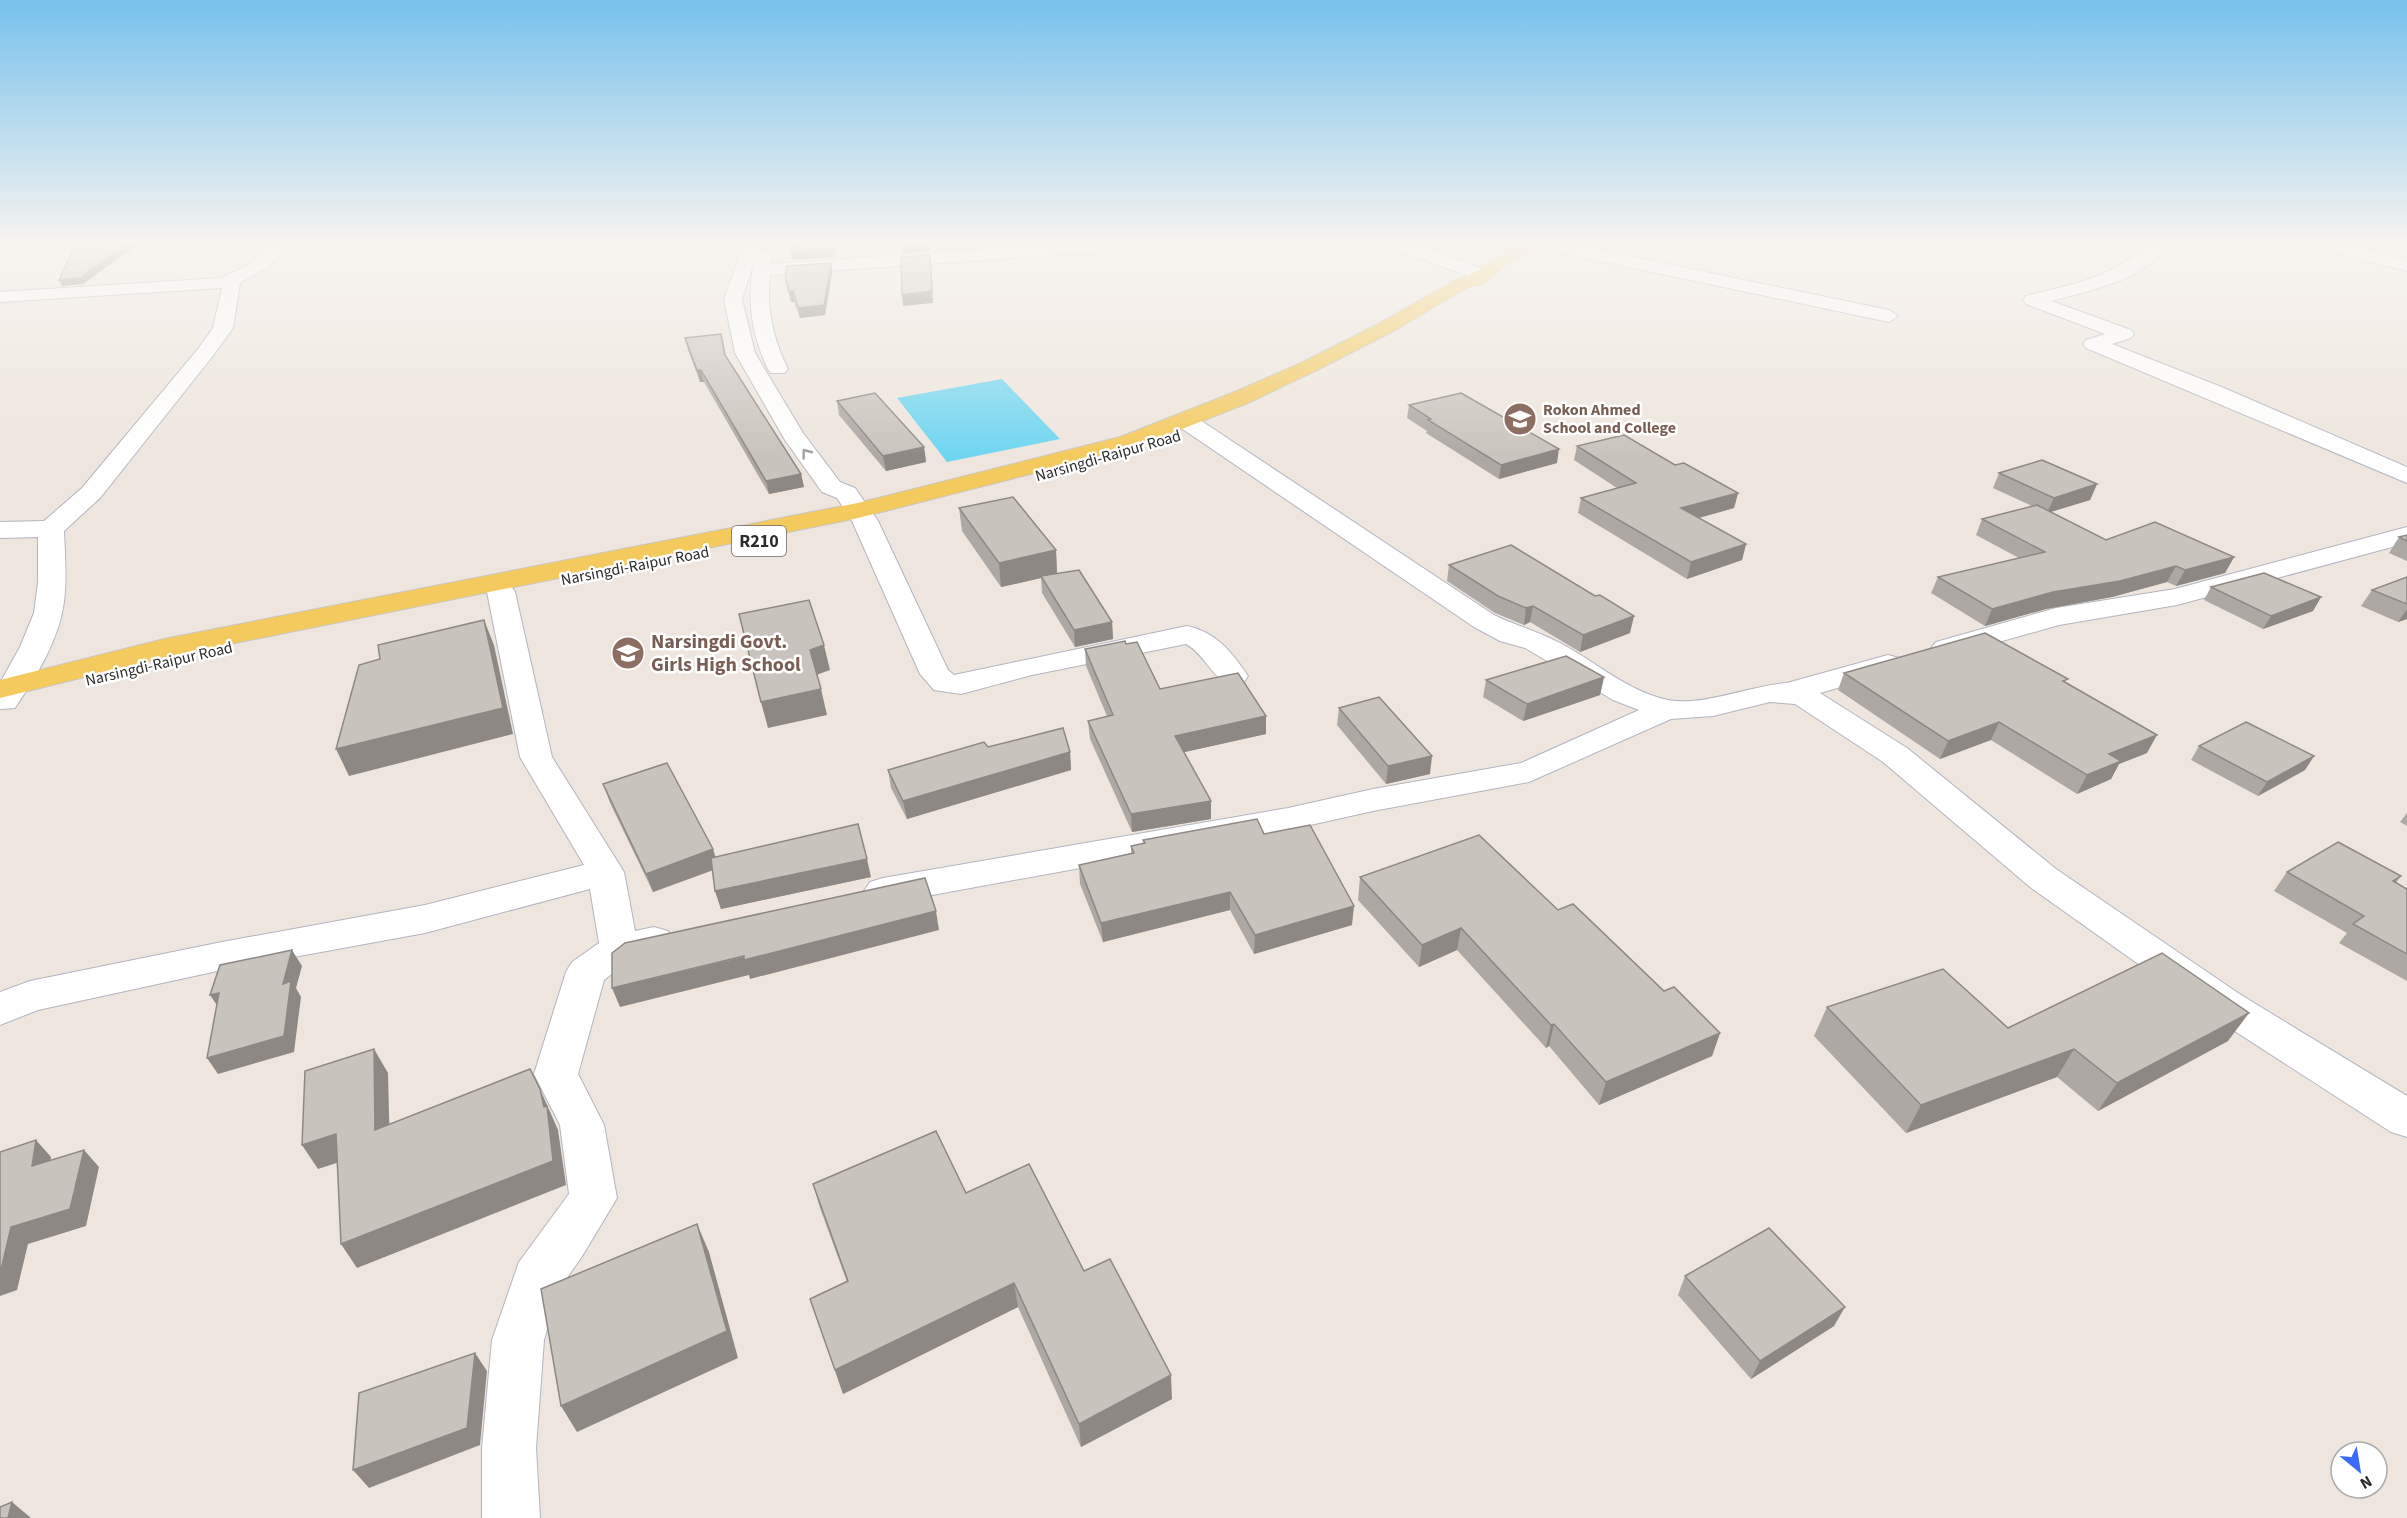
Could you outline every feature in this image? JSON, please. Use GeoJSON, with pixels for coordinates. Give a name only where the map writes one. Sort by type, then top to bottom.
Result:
{"type":"FeatureCollection","features":[{"type":"Feature","properties":{"kind":"main road","name":"Narsingdi-Raipur Road"},"geometry":{"type":"LineString","coordinates":[[5,694],[209,638],[1140,450],[1193,425],[1324,372],[1430,315]]}},
{"type":"Feature","properties":{"kind":"main road","name":"Narsingdi-Raipur Road"},"geometry":{"type":"LineString","coordinates":[[5,694],[501,592],[856,508]]}},
{"type":"Feature","properties":{"kind":"street"},"geometry":{"type":"LineString","coordinates":[[0,530],[51,529],[91,493],[223,328],[226,315]]}},
{"type":"Feature","properties":{"kind":"street"},"geometry":{"type":"LineString","coordinates":[[737,315],[746,353],[793,435],[831,487],[856,508]]}},
{"type":"Feature","properties":{"kind":"street"},"geometry":{"type":"LineString","coordinates":[[761,315],[767,349],[790,389]]}},
{"type":"Feature","properties":{"kind":"street"},"geometry":{"type":"LineString","coordinates":[[1883,315],[1889,316]]}},
{"type":"Feature","properties":{"kind":"street"},"geometry":{"type":"LineString","coordinates":[[2072,315],[2124,334],[2093,342],[2097,345],[2216,393],[2407,476]]}},
{"type":"Feature","properties":{"kind":"street"},"geometry":{"type":"LineString","coordinates":[[1193,425],[1484,621],[1510,634],[1536,642],[1624,693],[1665,710]]}},
{"type":"Feature","properties":{"kind":"street"},"geometry":{"type":"LineString","coordinates":[[813,429],[850,481],[856,508],[935,674],[945,684],[960,685],[1029,667],[1187,636],[1196,636],[1203,641],[1233,676]]}},
{"type":"Feature","properties":{"kind":"street"},"geometry":{"type":"LineString","coordinates":[[5,694],[36,643],[48,614],[51,583],[51,529]]}},
{"type":"Feature","properties":{"kind":"street"},"geometry":{"type":"LineString","coordinates":[[848,898],[1288,819],[1373,800],[1529,771],[1665,710],[1713,707],[1770,693],[1788,692],[2056,617],[2187,594],[2407,535]]}},
{"type":"Feature","properties":{"kind":"street"},"geometry":{"type":"LineString","coordinates":[[501,592],[536,757],[606,872],[619,948]]}},
{"type":"Feature","properties":{"kind":"street"},"geometry":{"type":"LineString","coordinates":[[1788,692],[1806,697],[1895,755],[2043,878],[2227,1006],[2407,1119]]}},
{"type":"Feature","properties":{"kind":"street"},"geometry":{"type":"LineString","coordinates":[[0,1009],[30,996],[222,956],[425,919],[606,872]]}},
{"type":"Feature","properties":{"kind":"street"},"geometry":{"type":"LineString","coordinates":[[511,1518],[509,1448],[518,1340],[537,1278],[564,1243],[592,1198],[582,1125],[556,1074],[586,972],[619,948],[688,933]]}},
{"type":"Feature","properties":{"kind":"water"},"geometry":{"type":"Polygon","coordinates":[[[1002,379],[1060,439],[947,462],[897,398],[1002,379]]]}},
{"type":"Feature","properties":{"kind":"building"},"geometry":{"type":"Polygon","coordinates":[[[721,334],[725,355],[801,474],[766,481],[701,370],[697,370],[685,338],[721,334]]]}},
{"type":"Feature","properties":{"kind":"building"},"geometry":{"type":"Polygon","coordinates":[[[875,393],[924,447],[883,456],[837,401],[875,393]]]}},
{"type":"Feature","properties":{"kind":"building"},"geometry":{"type":"Polygon","coordinates":[[[1461,393],[1559,449],[1501,465],[1428,420],[1431,419],[1409,405],[1461,393]]]}},
{"type":"Feature","properties":{"kind":"building"},"geometry":{"type":"Polygon","coordinates":[[[1624,435],[1675,465],[1684,463],[1738,493],[1681,508],[1746,544],[1691,562],[1581,498],[1636,483],[1577,446],[1624,435]]]}},
{"type":"Feature","properties":{"kind":"building"},"geometry":{"type":"Polygon","coordinates":[[[2042,460],[2097,484],[2054,498],[1999,473],[2042,460]]]}},
{"type":"Feature","properties":{"kind":"building"},"geometry":{"type":"Polygon","coordinates":[[[1013,497],[1056,550],[999,563],[959,508],[1013,497]]]}},
{"type":"Feature","properties":{"kind":"building"},"geometry":{"type":"Polygon","coordinates":[[[2037,505],[2106,540],[2155,522],[2234,557],[2185,570],[2176,566],[2120,581],[2053,592],[1992,609],[1938,577],[2045,552],[1982,519],[2037,505]]]}},
{"type":"Feature","properties":{"kind":"building"},"geometry":{"type":"Polygon","coordinates":[[[2407,535],[2407,541],[2399,537],[2407,535]]]}},
{"type":"Feature","properties":{"kind":"building"},"geometry":{"type":"Polygon","coordinates":[[[1511,545],[1595,596],[1600,595],[1634,616],[1583,635],[1533,606],[1526,608],[1498,596],[1449,565],[1511,545]]]}},
{"type":"Feature","properties":{"kind":"building"},"geometry":{"type":"Polygon","coordinates":[[[1079,570],[1112,622],[1074,630],[1041,576],[1079,570]]]}},
{"type":"Feature","properties":{"kind":"building"},"geometry":{"type":"Polygon","coordinates":[[[2264,573],[2321,597],[2271,616],[2211,587],[2264,573]]]}},
{"type":"Feature","properties":{"kind":"building"},"geometry":{"type":"Polygon","coordinates":[[[2407,577],[2407,604],[2372,590],[2407,577]]]}},
{"type":"Feature","properties":{"kind":"building"},"geometry":{"type":"Polygon","coordinates":[[[809,600],[824,645],[810,650],[821,689],[761,702],[739,614],[809,600]]]}},
{"type":"Feature","properties":{"kind":"building"},"geometry":{"type":"Polygon","coordinates":[[[484,620],[503,708],[336,749],[359,665],[380,659],[378,645],[484,620]]]}},
{"type":"Feature","properties":{"kind":"building"},"geometry":{"type":"Polygon","coordinates":[[[1985,633],[2068,679],[2063,681],[2157,735],[2109,754],[2121,761],[2087,775],[1999,722],[1948,741],[1844,673],[1985,633]]]}},
{"type":"Feature","properties":{"kind":"building"},"geometry":{"type":"Polygon","coordinates":[[[1125,641],[1126,644],[1137,642],[1160,689],[1238,673],[1266,716],[1175,736],[1211,801],[1131,814],[1088,721],[1113,715],[1085,649],[1125,641]]]}},
{"type":"Feature","properties":{"kind":"building"},"geometry":{"type":"Polygon","coordinates":[[[1566,656],[1604,677],[1527,704],[1486,680],[1566,656]]]}},
{"type":"Feature","properties":{"kind":"building"},"geometry":{"type":"Polygon","coordinates":[[[1379,697],[1432,756],[1388,766],[1339,708],[1379,697]]]}},
{"type":"Feature","properties":{"kind":"building"},"geometry":{"type":"Polygon","coordinates":[[[2246,722],[2314,756],[2267,782],[2199,746],[2246,722]]]}},
{"type":"Feature","properties":{"kind":"building"},"geometry":{"type":"Polygon","coordinates":[[[1063,728],[1070,752],[903,801],[888,770],[984,742],[988,747],[1063,728]]]}},
{"type":"Feature","properties":{"kind":"building"},"geometry":{"type":"Polygon","coordinates":[[[667,763],[713,849],[646,874],[603,784],[667,763]]]}},
{"type":"Feature","properties":{"kind":"building"},"geometry":{"type":"Polygon","coordinates":[[[1257,819],[1264,834],[1310,825],[1354,906],[1255,935],[1230,892],[1101,923],[1079,865],[1134,853],[1131,846],[1145,843],[1143,840],[1257,819]]]}},
{"type":"Feature","properties":{"kind":"building"},"geometry":{"type":"Polygon","coordinates":[[[858,824],[867,859],[715,891],[711,858],[858,824]]]}},
{"type":"Feature","properties":{"kind":"building"},"geometry":{"type":"Polygon","coordinates":[[[1479,835],[1558,910],[1573,904],[1664,991],[1674,987],[1720,1033],[1606,1082],[1554,1024],[1551,1025],[1461,928],[1422,945],[1360,877],[1479,835]]]}},
{"type":"Feature","properties":{"kind":"building"},"geometry":{"type":"Polygon","coordinates":[[[2338,842],[2401,876],[2393,881],[2407,889],[2407,954],[2353,924],[2364,916],[2287,872],[2338,842]]]}},
{"type":"Feature","properties":{"kind":"building"},"geometry":{"type":"Polygon","coordinates":[[[925,878],[936,911],[744,960],[744,956],[612,988],[612,953],[625,943],[925,878]]]}},
{"type":"Feature","properties":{"kind":"building"},"geometry":{"type":"Polygon","coordinates":[[[292,950],[283,984],[291,981],[284,1036],[207,1058],[219,993],[210,995],[220,965],[292,950]]]}},
{"type":"Feature","properties":{"kind":"building"},"geometry":{"type":"Polygon","coordinates":[[[2162,953],[2249,1013],[2117,1083],[2074,1049],[1921,1105],[1827,1007],[1943,969],[2008,1028],[2162,953]]]}},
{"type":"Feature","properties":{"kind":"building"},"geometry":{"type":"Polygon","coordinates":[[[374,1049],[375,1130],[530,1069],[540,1089],[544,1107],[547,1106],[553,1161],[341,1244],[336,1134],[302,1145],[305,1071],[374,1049]]]}},
{"type":"Feature","properties":{"kind":"building"},"geometry":{"type":"Polygon","coordinates":[[[936,1131],[966,1193],[1029,1164],[1084,1271],[1110,1259],[1171,1375],[1079,1424],[1014,1283],[835,1370],[810,1299],[848,1281],[813,1184],[936,1131]]]}},
{"type":"Feature","properties":{"kind":"building"},"geometry":{"type":"Polygon","coordinates":[[[36,1140],[32,1166],[84,1150],[70,1209],[11,1227],[0,1274],[0,1152],[36,1140]]]}},
{"type":"Feature","properties":{"kind":"building"},"geometry":{"type":"Polygon","coordinates":[[[697,1224],[727,1331],[561,1406],[541,1289],[697,1224]]]}},
{"type":"Feature","properties":{"kind":"building"},"geometry":{"type":"Polygon","coordinates":[[[1769,1228],[1845,1307],[1760,1361],[1685,1276],[1769,1228]]]}},
{"type":"Feature","properties":{"kind":"building"},"geometry":{"type":"Polygon","coordinates":[[[475,1353],[467,1428],[353,1470],[359,1393],[475,1353]]]}},
{"type":"Feature","properties":{"kind":"building"},"geometry":{"type":"Polygon","coordinates":[[[12,1502],[8,1518],[0,1518],[0,1507],[12,1502]]]}},
{"type":"Feature","properties":{"kind":"place","name":"Rokon Ahmed School and College"},"geometry":{"type":"Point","coordinates":[1520,419]}},
{"type":"Feature","properties":{"kind":"place","name":"Narsingdi Govt. Girls High School"},"geometry":{"type":"Point","coordinates":[628,653]}}]}
